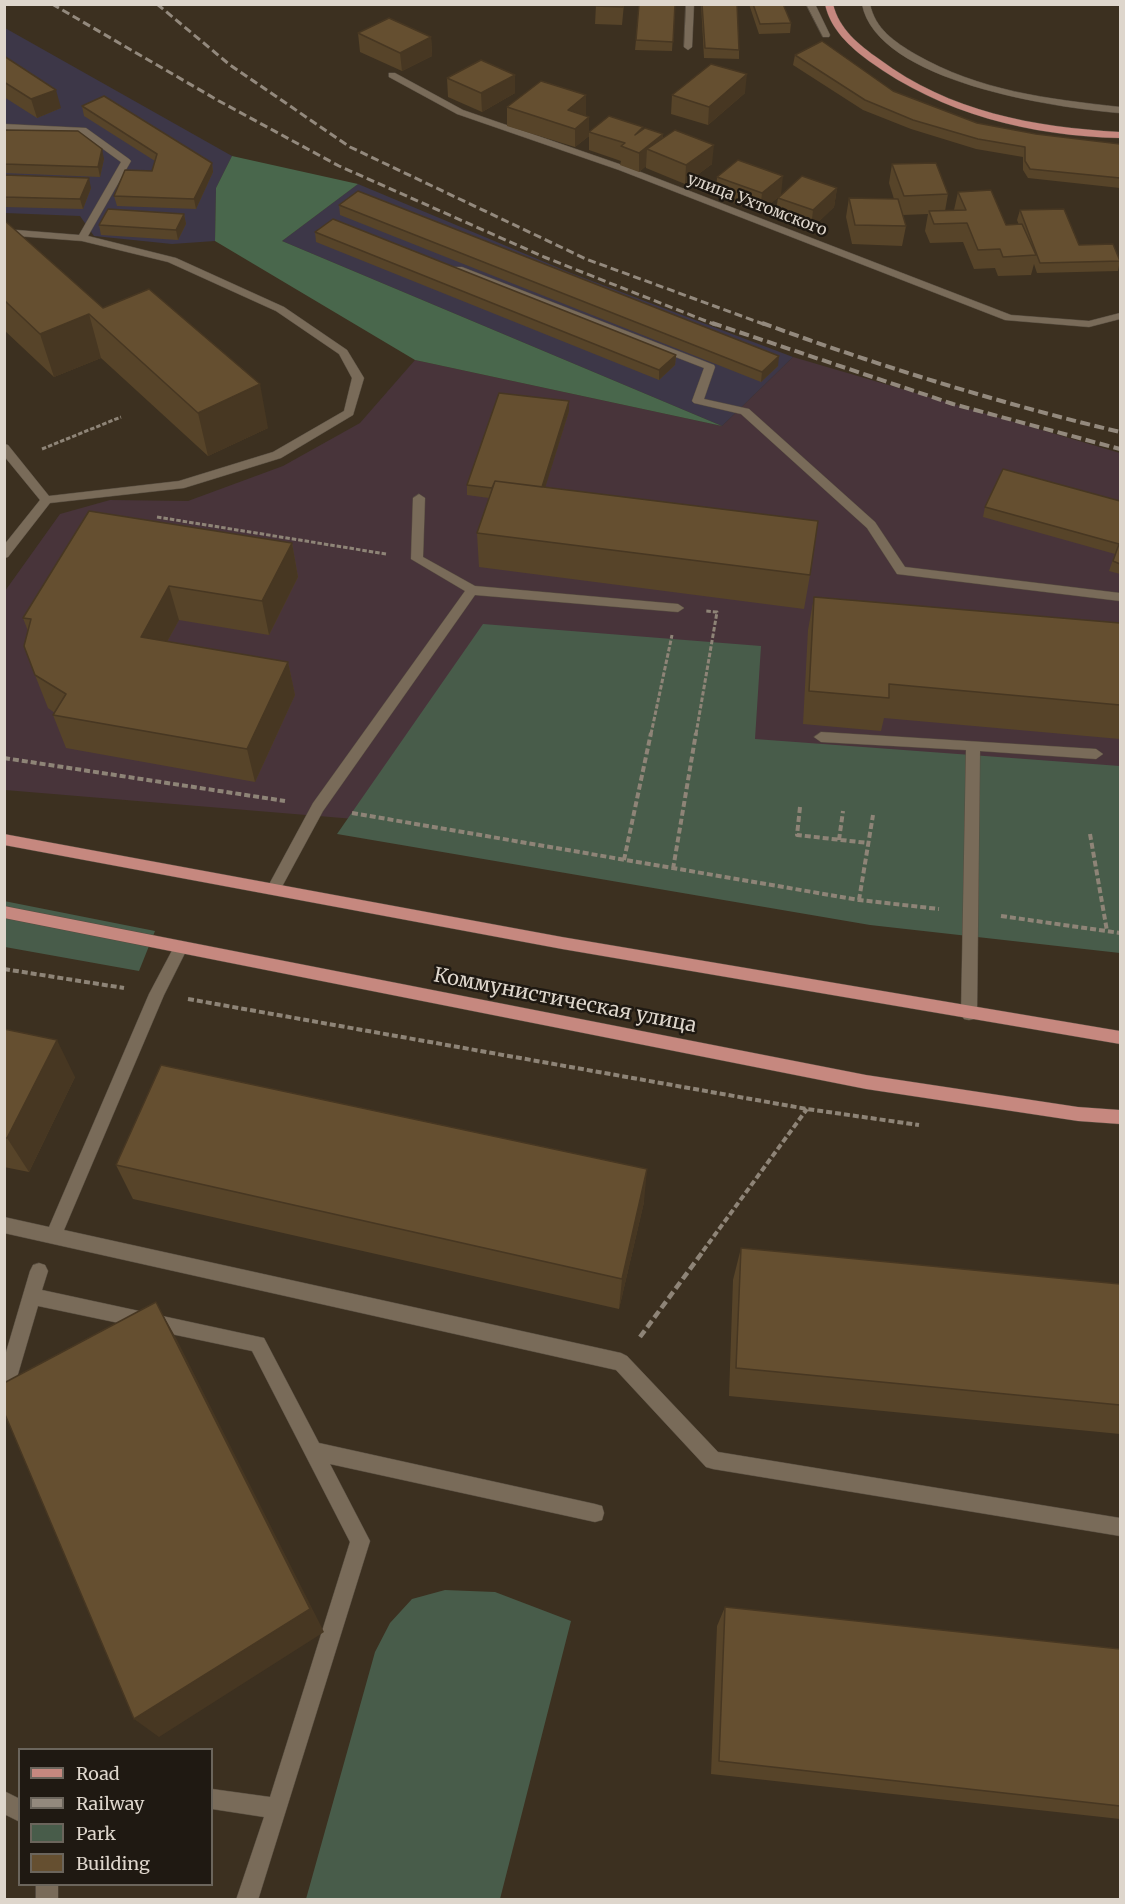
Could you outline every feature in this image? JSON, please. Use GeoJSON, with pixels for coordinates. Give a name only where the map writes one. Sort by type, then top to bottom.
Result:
{"type":"FeatureCollection","features":[{"type":"Feature","properties":{"kind":"main road"},"geometry":{"type":"LineString","coordinates":[[829,4],[851,42],[881,67],[956,108],[1077,134],[1120,135]]}},
{"type":"Feature","properties":{"kind":"main road"},"geometry":{"type":"LineString","coordinates":[[4,839],[273,890],[969,1014],[1120,1038]]}},
{"type":"Feature","properties":{"kind":"main road","name":"Коммунистическая улица"},"geometry":{"type":"LineString","coordinates":[[4,912],[866,1082],[1078,1114],[1120,1117]]}},
{"type":"Feature","properties":{"kind":"street"},"geometry":{"type":"LineString","coordinates":[[688,47],[690,4]]}},
{"type":"Feature","properties":{"kind":"street"},"geometry":{"type":"LineString","coordinates":[[810,4],[826,36]]}},
{"type":"Feature","properties":{"kind":"street"},"geometry":{"type":"LineString","coordinates":[[866,4],[867,15],[882,36],[938,70],[1000,94],[1033,101],[1120,110]]}},
{"type":"Feature","properties":{"kind":"street","name":"улица Ухтомского"},"geometry":{"type":"LineString","coordinates":[[392,75],[460,112],[622,168],[1009,318],[1089,324],[1120,316]]}},
{"type":"Feature","properties":{"kind":"street"},"geometry":{"type":"LineString","coordinates":[[948,115],[985,127],[1042,137],[1120,145]]}},
{"type":"Feature","properties":{"kind":"street"},"geometry":{"type":"LineString","coordinates":[[4,128],[82,130],[126,161],[82,238]]}},
{"type":"Feature","properties":{"kind":"street"},"geometry":{"type":"LineString","coordinates":[[4,232],[82,238],[172,260],[280,309],[343,352],[358,378],[349,413],[277,455],[180,485],[46,500],[4,554]]}},
{"type":"Feature","properties":{"kind":"street"},"geometry":{"type":"LineString","coordinates":[[449,265],[710,367],[698,401],[746,411],[871,525],[901,571],[1120,597]]}},
{"type":"Feature","properties":{"kind":"street"},"geometry":{"type":"LineString","coordinates":[[4,448],[46,500]]}},
{"type":"Feature","properties":{"kind":"street"},"geometry":{"type":"LineString","coordinates":[[419,498],[417,559],[472,590],[678,608]]}},
{"type":"Feature","properties":{"kind":"street"},"geometry":{"type":"LineString","coordinates":[[273,890],[318,807],[472,590]]}},
{"type":"Feature","properties":{"kind":"street"},"geometry":{"type":"LineString","coordinates":[[821,737],[973,744],[1096,754]]}},
{"type":"Feature","properties":{"kind":"street"},"geometry":{"type":"LineString","coordinates":[[969,1014],[973,744]]}},
{"type":"Feature","properties":{"kind":"street"},"geometry":{"type":"LineString","coordinates":[[54,1234],[157,994],[181,947]]}},
{"type":"Feature","properties":{"kind":"street"},"geometry":{"type":"LineString","coordinates":[[4,1225],[54,1234],[621,1362],[713,1460],[1120,1527]]}},
{"type":"Feature","properties":{"kind":"street"},"geometry":{"type":"LineString","coordinates":[[4,1391],[39,1270]]}},
{"type":"Feature","properties":{"kind":"street"},"geometry":{"type":"LineString","coordinates":[[32,1296],[258,1344],[360,1541],[247,1899]]}},
{"type":"Feature","properties":{"kind":"street"},"geometry":{"type":"LineString","coordinates":[[314,1451],[595,1513]]}},
{"type":"Feature","properties":{"kind":"street"},"geometry":{"type":"LineString","coordinates":[[213,1799],[277,1808]]}},
{"type":"Feature","properties":{"kind":"street"},"geometry":{"type":"LineString","coordinates":[[4,1801],[18,1811]]}},
{"type":"Feature","properties":{"kind":"path"},"geometry":{"type":"LineString","coordinates":[[16,460],[121,417]]}},
{"type":"Feature","properties":{"kind":"path"},"geometry":{"type":"LineString","coordinates":[[153,517],[417,559]]}},
{"type":"Feature","properties":{"kind":"path"},"geometry":{"type":"LineString","coordinates":[[624,861],[678,608],[717,612],[673,869]]}},
{"type":"Feature","properties":{"kind":"path"},"geometry":{"type":"LineString","coordinates":[[4,758],[318,807],[859,900],[969,912],[1120,933]]}},
{"type":"Feature","properties":{"kind":"path"},"geometry":{"type":"LineString","coordinates":[[800,807],[797,835],[868,843]]}},
{"type":"Feature","properties":{"kind":"path"},"geometry":{"type":"LineString","coordinates":[[839,840],[843,811]]}},
{"type":"Feature","properties":{"kind":"path"},"geometry":{"type":"LineString","coordinates":[[859,900],[873,815]]}},
{"type":"Feature","properties":{"kind":"path"},"geometry":{"type":"LineString","coordinates":[[1090,834],[1107,931]]}},
{"type":"Feature","properties":{"kind":"path"},"geometry":{"type":"LineString","coordinates":[[4,969],[807,1109],[930,1126]]}},
{"type":"Feature","properties":{"kind":"path"},"geometry":{"type":"LineString","coordinates":[[621,1362],[807,1109]]}},
{"type":"Feature","properties":{"kind":"shaded area"},"geometry":{"type":"Polygon","coordinates":[[[5,28],[232,156],[216,188],[215,241],[172,244],[94,236],[80,216],[5,213],[5,28]]]}},
{"type":"Feature","properties":{"kind":"shaded area"},"geometry":{"type":"Polygon","coordinates":[[[358,184],[571,273],[793,357],[722,426],[282,241],[358,184]]]}},
{"type":"Feature","properties":{"kind":"shaded area"},"geometry":{"type":"Polygon","coordinates":[[[793,357],[1120,453],[1120,918],[511,832],[5,790],[5,591],[60,514],[110,500],[188,501],[283,466],[360,423],[415,360],[722,426],[793,357]]]}},
{"type":"Feature","properties":{"kind":"green space"},"geometry":{"type":"Polygon","coordinates":[[[232,156],[358,184],[282,241],[722,426],[415,360],[215,241],[216,188],[232,156]]]}},
{"type":"Feature","properties":{"kind":"green space"},"geometry":{"type":"Polygon","coordinates":[[[483,624],[761,646],[755,739],[1120,766],[1120,953],[870,925],[337,834],[483,624]]]}},
{"type":"Feature","properties":{"kind":"green space"},"geometry":{"type":"Polygon","coordinates":[[[4,901],[155,931],[139,971],[5,947],[4,901]]]}},
{"type":"Feature","properties":{"kind":"green space"},"geometry":{"type":"Polygon","coordinates":[[[445,1590],[495,1592],[571,1621],[500,1899],[306,1899],[375,1652],[390,1623],[412,1599],[445,1590]]]}},
{"type":"Feature","properties":{"kind":"building"},"geometry":{"type":"Polygon","coordinates":[[[596,4],[623,4],[623,7],[596,6],[596,4]]]}},
{"type":"Feature","properties":{"kind":"building"},"geometry":{"type":"Polygon","coordinates":[[[639,4],[675,4],[673,42],[636,40],[639,4]]]}},
{"type":"Feature","properties":{"kind":"building"},"geometry":{"type":"Polygon","coordinates":[[[702,4],[737,4],[739,50],[705,48],[702,4]]]}},
{"type":"Feature","properties":{"kind":"building"},"geometry":{"type":"Polygon","coordinates":[[[753,4],[783,4],[791,23],[760,24],[753,4]]]}},
{"type":"Feature","properties":{"kind":"building"},"geometry":{"type":"Polygon","coordinates":[[[389,18],[431,37],[400,53],[358,33],[389,18]]]}},
{"type":"Feature","properties":{"kind":"building"},"geometry":{"type":"Polygon","coordinates":[[[822,41],[893,91],[977,123],[1036,134],[1120,144],[1120,178],[1030,169],[1025,161],[1025,147],[978,139],[913,120],[865,100],[795,55],[822,41]]]}},
{"type":"Feature","properties":{"kind":"building"},"geometry":{"type":"Polygon","coordinates":[[[4,56],[56,90],[31,99],[4,82],[4,56]]]}},
{"type":"Feature","properties":{"kind":"building"},"geometry":{"type":"Polygon","coordinates":[[[481,60],[515,75],[481,93],[447,78],[481,60]]]}},
{"type":"Feature","properties":{"kind":"building"},"geometry":{"type":"Polygon","coordinates":[[[711,64],[747,74],[709,107],[672,95],[711,64]]]}},
{"type":"Feature","properties":{"kind":"building"},"geometry":{"type":"Polygon","coordinates":[[[541,81],[586,95],[568,110],[589,117],[575,129],[507,107],[541,81]]]}},
{"type":"Feature","properties":{"kind":"building"},"geometry":{"type":"Polygon","coordinates":[[[104,96],[212,163],[194,199],[114,196],[125,170],[152,171],[157,154],[82,106],[104,96]]]}},
{"type":"Feature","properties":{"kind":"building"},"geometry":{"type":"Polygon","coordinates":[[[609,116],[643,127],[635,135],[645,128],[663,134],[639,153],[621,146],[625,143],[589,132],[609,116]]]}},
{"type":"Feature","properties":{"kind":"building"},"geometry":{"type":"Polygon","coordinates":[[[4,130],[78,131],[102,149],[98,167],[4,164],[4,130]]]}},
{"type":"Feature","properties":{"kind":"building"},"geometry":{"type":"Polygon","coordinates":[[[675,130],[714,145],[686,165],[647,149],[675,130]]]}},
{"type":"Feature","properties":{"kind":"building"},"geometry":{"type":"Polygon","coordinates":[[[738,160],[783,176],[762,193],[717,177],[738,160]]]}},
{"type":"Feature","properties":{"kind":"building"},"geometry":{"type":"Polygon","coordinates":[[[936,163],[948,194],[904,196],[892,164],[936,163]]]}},
{"type":"Feature","properties":{"kind":"building"},"geometry":{"type":"Polygon","coordinates":[[[4,175],[89,178],[80,199],[4,197],[4,175]]]}},
{"type":"Feature","properties":{"kind":"building"},"geometry":{"type":"Polygon","coordinates":[[[802,176],[837,188],[813,210],[778,198],[802,176]]]}},
{"type":"Feature","properties":{"kind":"building"},"geometry":{"type":"Polygon","coordinates":[[[991,190],[1006,225],[1022,224],[1036,255],[1003,257],[1000,249],[978,250],[967,223],[934,224],[929,211],[966,210],[958,192],[991,190]]]}},
{"type":"Feature","properties":{"kind":"building"},"geometry":{"type":"Polygon","coordinates":[[[358,191],[779,356],[762,372],[339,205],[358,191]]]}},
{"type":"Feature","properties":{"kind":"building"},"geometry":{"type":"Polygon","coordinates":[[[849,198],[898,199],[906,226],[855,225],[849,198]]]}},
{"type":"Feature","properties":{"kind":"building"},"geometry":{"type":"Polygon","coordinates":[[[108,209],[184,214],[176,230],[99,225],[108,209]]]}},
{"type":"Feature","properties":{"kind":"building"},"geometry":{"type":"Polygon","coordinates":[[[1064,209],[1079,245],[1113,244],[1120,261],[1040,263],[1020,210],[1064,209]]]}},
{"type":"Feature","properties":{"kind":"building"},"geometry":{"type":"Polygon","coordinates":[[[333,219],[676,355],[659,370],[315,232],[333,219]]]}},
{"type":"Feature","properties":{"kind":"building"},"geometry":{"type":"Polygon","coordinates":[[[4,220],[103,308],[149,289],[260,384],[198,413],[89,314],[40,334],[4,300],[4,220]]]}},
{"type":"Feature","properties":{"kind":"building"},"geometry":{"type":"Polygon","coordinates":[[[499,393],[569,401],[542,487],[495,481],[492,488],[467,485],[499,393]]]}},
{"type":"Feature","properties":{"kind":"building"},"geometry":{"type":"Polygon","coordinates":[[[1003,469],[1120,501],[1120,564],[1113,561],[1119,544],[985,507],[1003,469]]]}},
{"type":"Feature","properties":{"kind":"building"},"geometry":{"type":"Polygon","coordinates":[[[495,481],[818,521],[810,575],[477,533],[495,481]]]}},
{"type":"Feature","properties":{"kind":"building"},"geometry":{"type":"Polygon","coordinates":[[[89,511],[292,543],[262,601],[169,586],[141,637],[288,662],[247,749],[53,715],[66,694],[35,675],[24,646],[31,619],[23,618],[89,511]]]}},
{"type":"Feature","properties":{"kind":"building"},"geometry":{"type":"Polygon","coordinates":[[[814,597],[1120,623],[1120,705],[889,684],[889,698],[809,691],[814,597]]]}},
{"type":"Feature","properties":{"kind":"building"},"geometry":{"type":"Polygon","coordinates":[[[4,1029],[57,1040],[7,1138],[4,1138],[4,1029]]]}},
{"type":"Feature","properties":{"kind":"building"},"geometry":{"type":"Polygon","coordinates":[[[161,1065],[647,1169],[622,1279],[116,1165],[161,1065]]]}},
{"type":"Feature","properties":{"kind":"building"},"geometry":{"type":"Polygon","coordinates":[[[741,1248],[1120,1284],[1120,1405],[736,1368],[741,1248]]]}},
{"type":"Feature","properties":{"kind":"building"},"geometry":{"type":"Polygon","coordinates":[[[156,1302],[310,1609],[134,1719],[4,1412],[4,1383],[156,1302]]]}},
{"type":"Feature","properties":{"kind":"building"},"geometry":{"type":"Polygon","coordinates":[[[725,1607],[1120,1649],[1120,1806],[719,1761],[725,1607]]]}},
{"type":"Feature","properties":{"kind":"railway"},"geometry":{"type":"LineString","coordinates":[[52,4],[219,101],[339,166],[544,257],[716,325]]}},
{"type":"Feature","properties":{"kind":"railway"},"geometry":{"type":"LineString","coordinates":[[157,4],[230,65],[350,147],[586,259],[766,325]]}},
{"type":"Feature","properties":{"kind":"railway"},"geometry":{"type":"LineString","coordinates":[[712,323],[953,404],[1120,449]]}},
{"type":"Feature","properties":{"kind":"railway"},"geometry":{"type":"LineString","coordinates":[[762,323],[940,383],[1120,432]]}}]}
